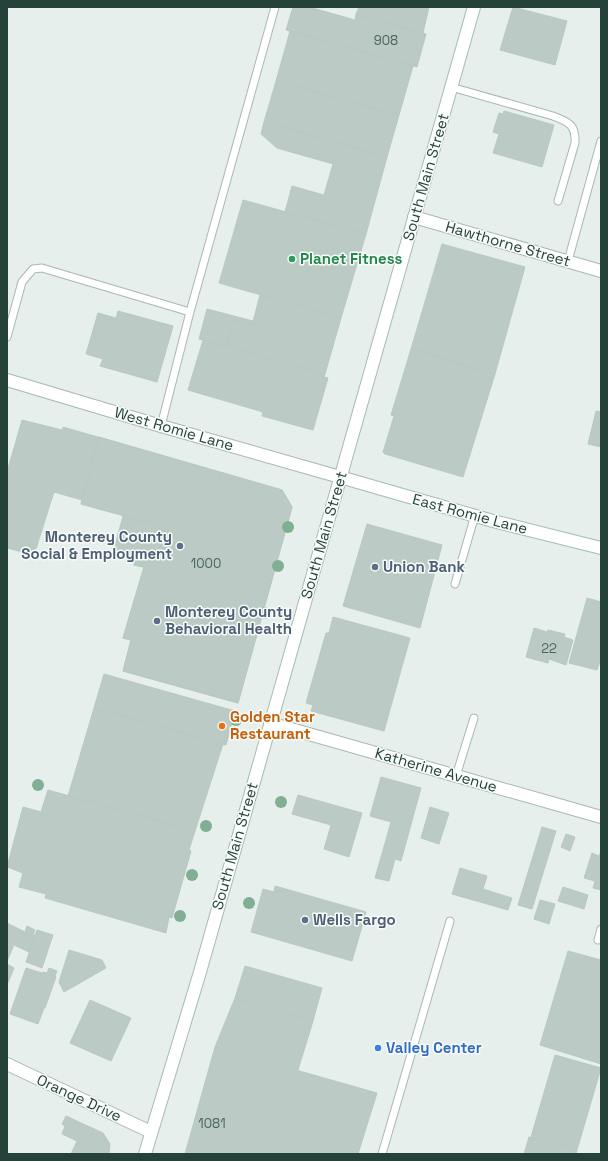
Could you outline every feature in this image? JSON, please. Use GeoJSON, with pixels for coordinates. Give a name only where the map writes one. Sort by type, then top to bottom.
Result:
{"type":"FeatureCollection","features":[{"type":"Feature","properties":{"kind":"main road","name":"South Main Street"},"geometry":{"type":"LineString","coordinates":[[145,1154],[200,972],[474,7]]}},
{"type":"Feature","properties":{"kind":"main road","name":"Hawthorne Street"},"geometry":{"type":"LineString","coordinates":[[414,217],[601,270]]}},
{"type":"Feature","properties":{"kind":"main road","name":"West Romie Lane"},"geometry":{"type":"LineString","coordinates":[[7,380],[340,477]]}},
{"type":"Feature","properties":{"kind":"main road","name":"East Romie Lane"},"geometry":{"type":"LineString","coordinates":[[340,477],[475,515],[601,548]]}},
{"type":"Feature","properties":{"kind":"main road","name":"Katherine Avenue"},"geometry":{"type":"LineString","coordinates":[[270,723],[601,817]]}},
{"type":"Feature","properties":{"kind":"main road","name":"Orange Drive"},"geometry":{"type":"LineString","coordinates":[[7,1064],[151,1132]]}},
{"type":"Feature","properties":{"kind":"lane"},"geometry":{"type":"LineString","coordinates":[[161,426],[190,312],[275,7]]}},
{"type":"Feature","properties":{"kind":"lane"},"geometry":{"type":"LineString","coordinates":[[451,87],[553,116],[566,121],[573,128],[576,135],[575,143],[558,201]]}},
{"type":"Feature","properties":{"kind":"lane"},"geometry":{"type":"LineString","coordinates":[[568,261],[601,141]]}},
{"type":"Feature","properties":{"kind":"lane"},"geometry":{"type":"LineString","coordinates":[[7,337],[22,282],[33,270],[42,268],[190,312]]}},
{"type":"Feature","properties":{"kind":"lane"},"geometry":{"type":"LineString","coordinates":[[455,584],[475,515]]}},
{"type":"Feature","properties":{"kind":"lane"},"geometry":{"type":"LineString","coordinates":[[456,776],[474,718]]}},
{"type":"Feature","properties":{"kind":"lane"},"geometry":{"type":"LineString","coordinates":[[382,1154],[450,921]]}},
{"type":"Feature","properties":{"kind":"lane"},"geometry":{"type":"LineString","coordinates":[[598,940],[601,929]]}},
{"type":"Feature","properties":{"kind":"building"},"geometry":{"type":"Polygon","coordinates":[[[293,7],[309,7],[355,20],[356,14],[426,34],[417,67],[286,30],[293,7]]]}},
{"type":"Feature","properties":{"kind":"building"},"geometry":{"type":"Polygon","coordinates":[[[359,7],[429,7],[423,33],[356,14],[359,7]]]}},
{"type":"Feature","properties":{"kind":"building"},"geometry":{"type":"Polygon","coordinates":[[[513,7],[567,21],[555,65],[500,50],[513,7]]]}},
{"type":"Feature","properties":{"kind":"building"},"geometry":{"type":"Polygon","coordinates":[[[290,31],[413,66],[399,115],[276,81],[290,31]]]}},
{"type":"Feature","properties":{"kind":"building"},"geometry":{"type":"Polygon","coordinates":[[[276,81],[399,115],[387,157],[264,122],[276,81]]]}},
{"type":"Feature","properties":{"kind":"building"},"geometry":{"type":"Polygon","coordinates":[[[504,111],[554,125],[542,167],[493,153],[499,134],[493,132],[499,113],[503,114],[504,111]]]}},
{"type":"Feature","properties":{"kind":"building"},"geometry":{"type":"Polygon","coordinates":[[[264,122],[387,157],[366,234],[285,212],[292,186],[324,195],[333,164],[277,148],[261,134],[264,122]]]}},
{"type":"Feature","properties":{"kind":"building","name":"Planet Fitness"},"geometry":{"type":"Polygon","coordinates":[[[243,200],[366,234],[341,318],[219,283],[243,200]]]}},
{"type":"Feature","properties":{"kind":"building"},"geometry":{"type":"Polygon","coordinates":[[[442,244],[525,267],[495,374],[411,349],[442,244]]]}},
{"type":"Feature","properties":{"kind":"building"},"geometry":{"type":"Polygon","coordinates":[[[260,295],[341,318],[325,374],[227,347],[234,320],[252,325],[260,295]]]}},
{"type":"Feature","properties":{"kind":"building"},"geometry":{"type":"Polygon","coordinates":[[[207,309],[253,321],[252,325],[234,320],[227,347],[199,339],[207,309]]]}},
{"type":"Feature","properties":{"kind":"building"},"geometry":{"type":"Polygon","coordinates":[[[118,311],[173,326],[157,382],[100,366],[103,359],[86,354],[98,313],[116,318],[118,311]]]}},
{"type":"Feature","properties":{"kind":"building"},"geometry":{"type":"Polygon","coordinates":[[[203,340],[325,374],[324,377],[328,378],[313,430],[262,416],[263,412],[188,390],[203,340]]]}},
{"type":"Feature","properties":{"kind":"building"},"geometry":{"type":"Polygon","coordinates":[[[411,349],[495,374],[463,477],[385,454],[383,452],[394,416],[391,415],[411,349]]]}},
{"type":"Feature","properties":{"kind":"building"},"geometry":{"type":"Polygon","coordinates":[[[596,411],[601,412],[601,447],[588,444],[596,411]]]}},
{"type":"Feature","properties":{"kind":"building"},"geometry":{"type":"Polygon","coordinates":[[[22,420],[62,430],[63,427],[282,490],[292,507],[238,703],[123,671],[131,640],[123,638],[144,567],[134,565],[136,555],[155,561],[165,527],[81,504],[82,500],[54,492],[34,555],[7,548],[7,472],[22,420]]]}},
{"type":"Feature","properties":{"kind":"building"},"geometry":{"type":"Polygon","coordinates":[[[99,437],[282,490],[292,507],[238,703],[123,671],[131,640],[123,638],[144,567],[134,565],[136,555],[155,561],[165,527],[81,504],[99,437]]]}},
{"type":"Feature","properties":{"kind":"building"},"geometry":{"type":"Polygon","coordinates":[[[123,516],[165,527],[155,561],[114,549],[123,516]]]}},
{"type":"Feature","properties":{"kind":"building"},"geometry":{"type":"Polygon","coordinates":[[[367,524],[442,545],[420,628],[343,606],[367,524]]]}},
{"type":"Feature","properties":{"kind":"building"},"geometry":{"type":"Polygon","coordinates":[[[587,598],[601,602],[601,658],[597,670],[569,663],[587,598]]]}},
{"type":"Feature","properties":{"kind":"building"},"geometry":{"type":"Polygon","coordinates":[[[333,617],[410,638],[384,731],[311,711],[313,705],[306,703],[326,633],[329,633],[333,617]]]}},
{"type":"Feature","properties":{"kind":"building"},"geometry":{"type":"Polygon","coordinates":[[[534,628],[547,632],[548,630],[565,634],[564,637],[573,640],[566,665],[549,659],[548,663],[526,657],[534,628]]]}},
{"type":"Feature","properties":{"kind":"building"},"geometry":{"type":"Polygon","coordinates":[[[104,674],[235,711],[226,745],[94,708],[104,674]]]}},
{"type":"Feature","properties":{"kind":"building"},"geometry":{"type":"Polygon","coordinates":[[[94,708],[223,744],[195,831],[68,796],[94,708]]]}},
{"type":"Feature","properties":{"kind":"building"},"geometry":{"type":"Polygon","coordinates":[[[381,777],[421,788],[401,861],[395,859],[389,881],[375,878],[391,822],[370,816],[381,777]]]}},
{"type":"Feature","properties":{"kind":"building"},"geometry":{"type":"Polygon","coordinates":[[[48,790],[195,831],[189,850],[191,851],[172,918],[169,917],[166,933],[45,898],[46,894],[19,887],[23,873],[7,867],[23,807],[41,812],[48,790]]]}},
{"type":"Feature","properties":{"kind":"building"},"geometry":{"type":"Polygon","coordinates":[[[298,795],[362,813],[349,857],[324,849],[331,825],[292,814],[298,795]]]}},
{"type":"Feature","properties":{"kind":"building"},"geometry":{"type":"Polygon","coordinates":[[[430,807],[449,813],[439,844],[421,838],[430,807]]]}},
{"type":"Feature","properties":{"kind":"building"},"geometry":{"type":"Polygon","coordinates":[[[542,827],[556,831],[532,909],[518,905],[542,827]]]}},
{"type":"Feature","properties":{"kind":"building"},"geometry":{"type":"Polygon","coordinates":[[[566,834],[575,837],[570,851],[561,847],[566,834]]]}},
{"type":"Feature","properties":{"kind":"building"},"geometry":{"type":"Polygon","coordinates":[[[601,851],[601,890],[593,888],[595,881],[584,878],[592,853],[599,856],[601,851]]]}},
{"type":"Feature","properties":{"kind":"building"},"geometry":{"type":"Polygon","coordinates":[[[460,868],[487,876],[483,889],[512,898],[508,910],[452,894],[460,868]]]}},
{"type":"Feature","properties":{"kind":"building"},"geometry":{"type":"Polygon","coordinates":[[[275,886],[366,912],[352,961],[251,932],[263,889],[274,892],[275,886]]]}},
{"type":"Feature","properties":{"kind":"building"},"geometry":{"type":"Polygon","coordinates":[[[563,887],[588,895],[584,909],[558,901],[563,887]]]}},
{"type":"Feature","properties":{"kind":"building"},"geometry":{"type":"Polygon","coordinates":[[[540,900],[555,904],[549,924],[534,919],[540,900]]]}},
{"type":"Feature","properties":{"kind":"building"},"geometry":{"type":"Polygon","coordinates":[[[7,923],[25,932],[27,926],[35,930],[33,935],[35,935],[29,952],[14,945],[7,961],[7,923]]]}},
{"type":"Feature","properties":{"kind":"building"},"geometry":{"type":"Polygon","coordinates":[[[37,930],[53,935],[42,968],[26,962],[37,930]]]}},
{"type":"Feature","properties":{"kind":"building"},"geometry":{"type":"Polygon","coordinates":[[[69,950],[102,960],[106,968],[64,992],[59,982],[69,950]]]}},
{"type":"Feature","properties":{"kind":"building"},"geometry":{"type":"Polygon","coordinates":[[[568,951],[601,960],[601,1064],[540,1045],[568,951]]]}},
{"type":"Feature","properties":{"kind":"building"},"geometry":{"type":"Polygon","coordinates":[[[7,964],[14,968],[7,985],[7,964]]]}},
{"type":"Feature","properties":{"kind":"building"},"geometry":{"type":"Polygon","coordinates":[[[245,966],[322,988],[313,1021],[235,998],[245,966]]]}},
{"type":"Feature","properties":{"kind":"building"},"geometry":{"type":"Polygon","coordinates":[[[26,968],[42,973],[47,973],[49,968],[57,971],[38,1024],[10,1014],[26,968]]]}},
{"type":"Feature","properties":{"kind":"building"},"geometry":{"type":"Polygon","coordinates":[[[235,998],[313,1021],[298,1070],[215,1047],[235,998]]]}},
{"type":"Feature","properties":{"kind":"building"},"geometry":{"type":"Polygon","coordinates":[[[90,1000],[131,1018],[111,1061],[70,1043],[90,1000]]]}},
{"type":"Feature","properties":{"kind":"building"},"geometry":{"type":"Polygon","coordinates":[[[215,1047],[377,1093],[358,1154],[185,1154],[215,1047]]]}},
{"type":"Feature","properties":{"kind":"building"},"geometry":{"type":"Polygon","coordinates":[[[555,1055],[601,1068],[577,1150],[531,1137],[555,1055]]]}},
{"type":"Feature","properties":{"kind":"building"},"geometry":{"type":"Polygon","coordinates":[[[66,1116],[103,1133],[110,1144],[109,1154],[71,1154],[77,1141],[62,1134],[65,1126],[62,1124],[66,1116]]]}},
{"type":"Feature","properties":{"kind":"building"},"geometry":{"type":"Polygon","coordinates":[[[529,1137],[577,1150],[576,1154],[524,1154],[529,1137]]]}},
{"type":"Feature","properties":{"kind":"place","name":"Planet Fitness"},"geometry":{"type":"Point","coordinates":[292,259]}},
{"type":"Feature","properties":{"kind":"place","name":"Monterey County Social & Employment"},"geometry":{"type":"Point","coordinates":[180,546]}},
{"type":"Feature","properties":{"kind":"place","name":"Union Bank"},"geometry":{"type":"Point","coordinates":[375,567]}},
{"type":"Feature","properties":{"kind":"place","name":"Monterey County Behavioral Health"},"geometry":{"type":"Point","coordinates":[157,621]}},
{"type":"Feature","properties":{"kind":"place","name":"Golden Star Restaurant"},"geometry":{"type":"Point","coordinates":[222,726]}},
{"type":"Feature","properties":{"kind":"place","name":"Wells Fargo"},"geometry":{"type":"Point","coordinates":[305,920]}},
{"type":"Feature","properties":{"kind":"place","name":"Valley Center"},"geometry":{"type":"Point","coordinates":[378,1048]}}]}
